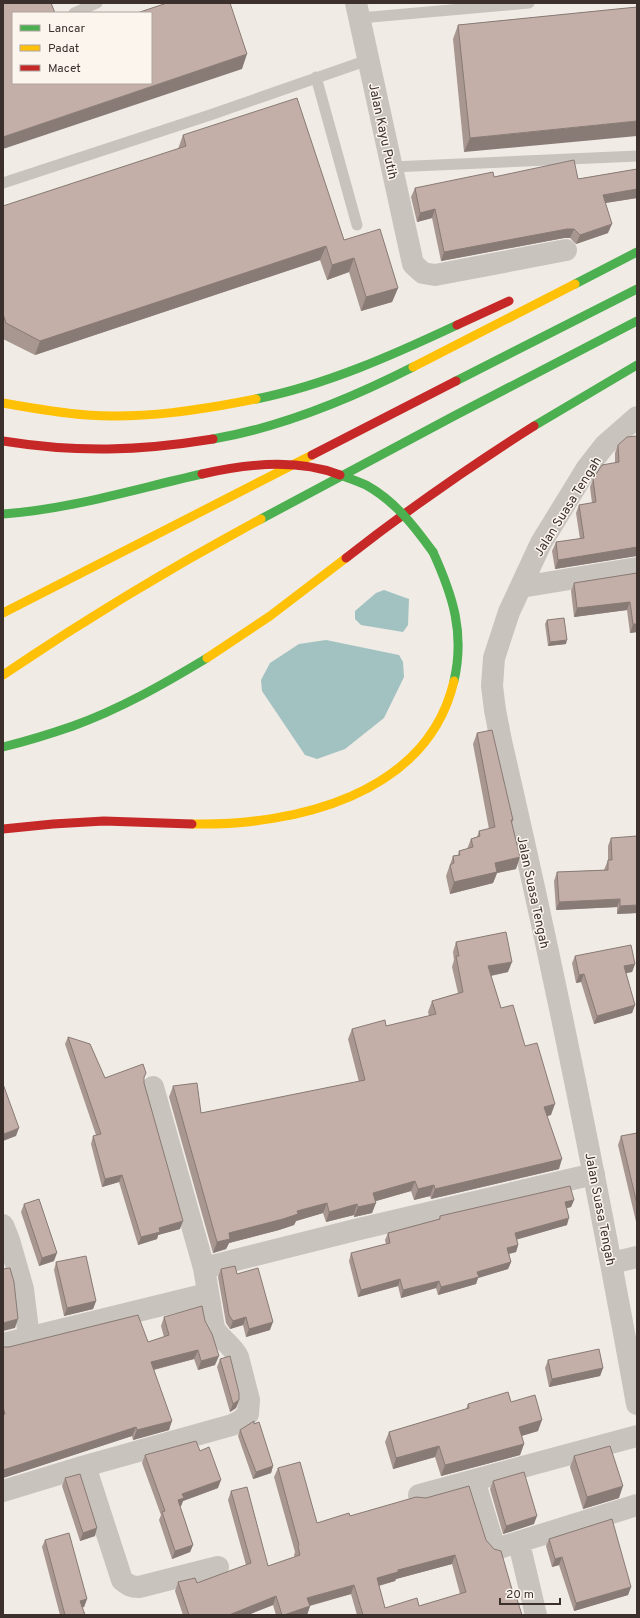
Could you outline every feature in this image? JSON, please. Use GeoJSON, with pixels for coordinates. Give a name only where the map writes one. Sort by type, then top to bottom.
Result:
{"type":"FeatureCollection","features":[{"type":"Feature","properties":{"kind":"highway"},"geometry":{"type":"LineString","coordinates":[[624,248],[637,242]]}},
{"type":"Feature","properties":{"kind":"highway"},"geometry":{"type":"LineString","coordinates":[[3,441],[63,448],[119,450],[166,447],[210,440],[285,420],[326,405],[425,360],[637,252]]}},
{"type":"Feature","properties":{"kind":"highway"},"geometry":{"type":"LineString","coordinates":[[3,613],[534,340],[637,289]]}},
{"type":"Feature","properties":{"kind":"highway"},"geometry":{"type":"LineString","coordinates":[[3,403],[47,411],[113,416],[173,413],[237,404],[287,392],[343,373],[424,341],[516,298]]}},
{"type":"Feature","properties":{"kind":"highway"},"geometry":{"type":"LineString","coordinates":[[3,675],[38,650],[177,564],[483,400],[637,321]]}},
{"type":"Feature","properties":{"kind":"highway"},"geometry":{"type":"LineString","coordinates":[[3,747],[47,735],[91,719],[154,688],[214,654],[270,616],[388,526],[482,460],[552,415],[637,365]]}},
{"type":"Feature","properties":{"kind":"highway"},"geometry":{"type":"LineString","coordinates":[[3,514],[34,512],[74,505],[203,473],[234,467],[298,465],[325,470],[352,479],[377,492],[399,510],[417,529],[433,552],[446,578],[455,605],[460,632],[460,660],[453,689],[441,719],[421,747],[396,770],[367,790],[328,807],[289,817],[251,822],[214,824],[105,821],[70,822],[3,829]]}},
{"type":"Feature","properties":{"kind":"street","name":"Jalan Kayu Putih"},"geometry":{"type":"LineString","coordinates":[[358,11],[411,260],[419,270],[423,273],[435,275],[566,250]]}},
{"type":"Feature","properties":{"kind":"street","name":"Jalan Suasa Tengah"},"geometry":{"type":"LineString","coordinates":[[637,417],[605,445],[587,468],[541,543],[509,612],[494,658],[492,686],[495,710],[612,1263],[637,1404]]}},
{"type":"Feature","properties":{"kind":"street"},"geometry":{"type":"LineString","coordinates":[[521,586],[637,568]]}},
{"type":"Feature","properties":{"kind":"street"},"geometry":{"type":"LineString","coordinates":[[3,1491],[85,1466],[232,1425],[240,1421],[248,1414],[249,1400],[238,1357],[214,1328],[207,1294],[204,1268],[152,1087]]}},
{"type":"Feature","properties":{"kind":"street"},"geometry":{"type":"LineString","coordinates":[[204,1268],[355,1230],[594,1174]]}},
{"type":"Feature","properties":{"kind":"street"},"geometry":{"type":"LineString","coordinates":[[3,1225],[9,1240],[23,1289],[29,1338]]}},
{"type":"Feature","properties":{"kind":"street"},"geometry":{"type":"LineString","coordinates":[[612,1263],[637,1257]]}},
{"type":"Feature","properties":{"kind":"street"},"geometry":{"type":"LineString","coordinates":[[3,1344],[207,1294]]}},
{"type":"Feature","properties":{"kind":"street"},"geometry":{"type":"LineString","coordinates":[[419,1495],[637,1436]]}},
{"type":"Feature","properties":{"kind":"street"},"geometry":{"type":"LineString","coordinates":[[85,1466],[122,1580],[127,1584],[132,1587],[139,1587],[218,1567]]}},
{"type":"Feature","properties":{"kind":"street"},"geometry":{"type":"LineString","coordinates":[[474,1480],[494,1544],[499,1548],[637,1505]]}},
{"type":"Feature","properties":{"kind":"street"},"geometry":{"type":"LineString","coordinates":[[519,1542],[536,1615]]}},
{"type":"Feature","properties":{"kind":"lane"},"geometry":{"type":"LineString","coordinates":[[76,12],[97,3]]}},
{"type":"Feature","properties":{"kind":"lane"},"geometry":{"type":"LineString","coordinates":[[358,11],[529,3]]}},
{"type":"Feature","properties":{"kind":"lane"},"geometry":{"type":"LineString","coordinates":[[3,183],[368,60]]}},
{"type":"Feature","properties":{"kind":"lane"},"geometry":{"type":"LineString","coordinates":[[316,77],[357,225]]}},
{"type":"Feature","properties":{"kind":"lane"},"geometry":{"type":"LineString","coordinates":[[392,167],[637,156]]}},
{"type":"Feature","properties":{"kind":"water"},"geometry":{"type":"Polygon","coordinates":[[[384,590],[409,599],[408,625],[403,632],[361,625],[355,619],[355,611],[376,593],[384,590]]]}},
{"type":"Feature","properties":{"kind":"water"},"geometry":{"type":"Polygon","coordinates":[[[326,640],[399,655],[403,662],[404,677],[384,718],[345,749],[317,759],[305,755],[262,691],[261,680],[270,663],[299,644],[326,640]]]}},
{"type":"Feature","properties":{"kind":"building"},"geometry":{"type":"Polygon","coordinates":[[[3,3],[51,3],[55,12],[12,12],[12,84],[152,84],[152,12],[140,12],[167,3],[230,3],[247,54],[3,137],[3,3]]]}},
{"type":"Feature","properties":{"kind":"building"},"geometry":{"type":"Polygon","coordinates":[[[637,7],[637,121],[470,138],[458,25],[637,7]]]}},
{"type":"Feature","properties":{"kind":"building"},"geometry":{"type":"Polygon","coordinates":[[[297,98],[344,240],[380,229],[398,288],[366,297],[354,258],[332,265],[326,246],[40,341],[6,323],[3,314],[3,206],[186,146],[183,135],[297,98]]]}},
{"type":"Feature","properties":{"kind":"building"},"geometry":{"type":"Polygon","coordinates":[[[574,160],[578,179],[637,169],[637,189],[603,195],[612,224],[580,235],[574,229],[567,229],[444,252],[435,209],[420,213],[415,188],[493,172],[494,177],[574,160]]]}},
{"type":"Feature","properties":{"kind":"building"},"geometry":{"type":"Polygon","coordinates":[[[637,436],[637,547],[558,560],[556,542],[584,538],[579,505],[596,502],[593,479],[602,465],[619,462],[618,445],[627,437],[637,436]]]}},
{"type":"Feature","properties":{"kind":"building"},"geometry":{"type":"Polygon","coordinates":[[[637,573],[637,624],[633,624],[630,602],[577,608],[574,583],[637,573]]]}},
{"type":"Feature","properties":{"kind":"building"},"geometry":{"type":"Polygon","coordinates":[[[564,618],[567,640],[550,642],[547,620],[564,618]]]}},
{"type":"Feature","properties":{"kind":"building"},"geometry":{"type":"Polygon","coordinates":[[[492,730],[520,857],[495,863],[497,872],[454,882],[450,865],[454,863],[453,856],[460,855],[459,851],[473,847],[471,839],[480,836],[479,831],[495,827],[477,733],[492,730]]]}},
{"type":"Feature","properties":{"kind":"building"},"geometry":{"type":"Polygon","coordinates":[[[637,836],[637,905],[620,906],[620,899],[559,902],[557,872],[608,870],[608,860],[612,860],[611,838],[637,836]]]}},
{"type":"Feature","properties":{"kind":"building"},"geometry":{"type":"Polygon","coordinates":[[[506,932],[512,962],[488,966],[501,1008],[513,1005],[525,1046],[537,1043],[555,1104],[544,1107],[562,1159],[435,1189],[434,1185],[418,1189],[415,1181],[373,1193],[376,1203],[358,1207],[357,1204],[329,1212],[327,1203],[297,1211],[298,1214],[283,1219],[229,1233],[230,1239],[217,1242],[173,1086],[197,1083],[201,1113],[365,1080],[352,1029],[385,1020],[386,1026],[436,1014],[432,1001],[463,992],[456,956],[459,956],[456,942],[506,932]]]}},
{"type":"Feature","properties":{"kind":"building"},"geometry":{"type":"Polygon","coordinates":[[[631,945],[635,964],[624,966],[635,1005],[597,1016],[584,974],[579,975],[575,956],[631,945]]]}},
{"type":"Feature","properties":{"kind":"building"},"geometry":{"type":"Polygon","coordinates":[[[68,1037],[90,1044],[105,1078],[143,1064],[146,1073],[144,1083],[183,1221],[159,1228],[160,1232],[141,1237],[122,1175],[105,1179],[93,1136],[101,1134],[68,1037]]]}},
{"type":"Feature","properties":{"kind":"building"},"geometry":{"type":"Polygon","coordinates":[[[3,1084],[19,1128],[4,1134],[3,1130],[3,1084]]]}},
{"type":"Feature","properties":{"kind":"building"},"geometry":{"type":"Polygon","coordinates":[[[637,1133],[637,1204],[621,1136],[637,1133]]]}},
{"type":"Feature","properties":{"kind":"building"},"geometry":{"type":"Polygon","coordinates":[[[570,1186],[574,1200],[565,1202],[569,1218],[515,1233],[518,1245],[507,1248],[511,1262],[477,1272],[479,1277],[441,1287],[439,1281],[403,1290],[400,1279],[361,1290],[351,1253],[390,1243],[388,1233],[440,1219],[440,1216],[570,1186]]]}},
{"type":"Feature","properties":{"kind":"building"},"geometry":{"type":"Polygon","coordinates":[[[39,1199],[57,1253],[42,1258],[24,1204],[39,1199]]]}},
{"type":"Feature","properties":{"kind":"building"},"geometry":{"type":"Polygon","coordinates":[[[86,1256],[96,1301],[67,1308],[56,1262],[86,1256]]]}},
{"type":"Feature","properties":{"kind":"building"},"geometry":{"type":"Polygon","coordinates":[[[235,1266],[237,1274],[258,1268],[273,1322],[249,1329],[246,1317],[233,1321],[229,1315],[221,1269],[235,1266]]]}},
{"type":"Feature","properties":{"kind":"building"},"geometry":{"type":"Polygon","coordinates":[[[10,1268],[14,1282],[18,1319],[3,1323],[3,1269],[10,1268]]]}},
{"type":"Feature","properties":{"kind":"building"},"geometry":{"type":"Polygon","coordinates":[[[202,1306],[205,1321],[212,1334],[219,1356],[201,1361],[198,1350],[151,1362],[172,1421],[137,1430],[136,1427],[3,1470],[3,1415],[5,1414],[3,1407],[3,1347],[9,1347],[138,1315],[148,1342],[169,1335],[164,1317],[202,1306]]]}},
{"type":"Feature","properties":{"kind":"building"},"geometry":{"type":"Polygon","coordinates":[[[599,1349],[603,1368],[552,1379],[548,1360],[599,1349]]]}},
{"type":"Feature","properties":{"kind":"building"},"geometry":{"type":"Polygon","coordinates":[[[230,1356],[239,1393],[239,1400],[233,1404],[220,1359],[230,1356]]]}},
{"type":"Feature","properties":{"kind":"building"},"geometry":{"type":"Polygon","coordinates":[[[508,1392],[511,1402],[535,1395],[542,1420],[519,1427],[524,1444],[445,1465],[439,1446],[396,1458],[389,1432],[469,1408],[468,1404],[508,1392]]]}},
{"type":"Feature","properties":{"kind":"building"},"geometry":{"type":"Polygon","coordinates":[[[254,1421],[254,1424],[259,1422],[273,1466],[256,1472],[240,1430],[254,1421]]]}},
{"type":"Feature","properties":{"kind":"building"},"geometry":{"type":"Polygon","coordinates":[[[196,1441],[200,1451],[209,1447],[221,1480],[182,1494],[184,1498],[178,1500],[193,1545],[175,1551],[162,1512],[165,1511],[145,1455],[196,1441]]]}},
{"type":"Feature","properties":{"kind":"building"},"geometry":{"type":"Polygon","coordinates":[[[610,1446],[623,1486],[587,1497],[574,1456],[610,1446]]]}},
{"type":"Feature","properties":{"kind":"building"},"geometry":{"type":"Polygon","coordinates":[[[300,1462],[317,1523],[349,1513],[350,1516],[416,1497],[426,1498],[469,1486],[486,1540],[494,1549],[501,1551],[513,1593],[515,1593],[522,1615],[363,1615],[354,1585],[307,1598],[310,1606],[284,1615],[282,1615],[276,1596],[229,1615],[189,1615],[178,1582],[195,1578],[197,1583],[251,1563],[231,1491],[247,1487],[268,1566],[300,1555],[299,1545],[278,1468],[300,1462]],[[455,1555],[398,1570],[398,1572],[377,1578],[385,1608],[417,1598],[419,1606],[466,1592],[455,1555]]]}},
{"type":"Feature","properties":{"kind":"building"},"geometry":{"type":"Polygon","coordinates":[[[524,1472],[537,1516],[506,1526],[493,1481],[524,1472]]]}},
{"type":"Feature","properties":{"kind":"building"},"geometry":{"type":"Polygon","coordinates":[[[80,1474],[97,1528],[83,1533],[65,1478],[80,1474]]]}},
{"type":"Feature","properties":{"kind":"building"},"geometry":{"type":"Polygon","coordinates":[[[612,1519],[631,1587],[576,1603],[562,1557],[555,1559],[549,1539],[612,1519]]]}},
{"type":"Feature","properties":{"kind":"building"},"geometry":{"type":"Polygon","coordinates":[[[69,1533],[87,1599],[80,1601],[85,1615],[65,1615],[45,1540],[69,1533]]]}},
{"type":"Feature","properties":{"kind":"traffic: fast"},"geometry":{"type":"LineString","coordinates":[[575,284],[637,252]]}},
{"type":"Feature","properties":{"kind":"traffic: fast"},"geometry":{"type":"LineString","coordinates":[[456,381],[637,289]]}},
{"type":"Feature","properties":{"kind":"traffic: fast"},"geometry":{"type":"LineString","coordinates":[[261,519],[454,416],[637,321]]}},
{"type":"Feature","properties":{"kind":"traffic: fast"},"geometry":{"type":"LineString","coordinates":[[256,399],[308,386],[359,368],[457,325]]}},
{"type":"Feature","properties":{"kind":"traffic: fast"},"geometry":{"type":"LineString","coordinates":[[534,426],[637,365]]}},
{"type":"Feature","properties":{"kind":"traffic: fast"},"geometry":{"type":"LineString","coordinates":[[213,439],[265,427],[316,410],[365,390],[413,367]]}},
{"type":"Feature","properties":{"kind":"traffic: fast"},"geometry":{"type":"LineString","coordinates":[[3,514],[53,508],[103,498],[202,474]]}},
{"type":"Feature","properties":{"kind":"traffic: fast"},"geometry":{"type":"LineString","coordinates":[[340,475],[366,485],[395,506],[419,533],[433,552]]}},
{"type":"Feature","properties":{"kind":"traffic: fast"},"geometry":{"type":"LineString","coordinates":[[433,552],[446,584],[455,615],[458,647],[454,681]]}},
{"type":"Feature","properties":{"kind":"traffic: fast"},"geometry":{"type":"LineString","coordinates":[[3,747],[64,729],[108,712],[207,658]]}},
{"type":"Feature","properties":{"kind":"traffic: slow"},"geometry":{"type":"LineString","coordinates":[[413,367],[575,284]]}},
{"type":"Feature","properties":{"kind":"traffic: slow"},"geometry":{"type":"LineString","coordinates":[[3,403],[76,414],[130,416],[172,413],[256,399]]}},
{"type":"Feature","properties":{"kind":"traffic: slow"},"geometry":{"type":"LineString","coordinates":[[3,613],[312,455]]}},
{"type":"Feature","properties":{"kind":"traffic: slow"},"geometry":{"type":"LineString","coordinates":[[3,675],[130,594],[261,519]]}},
{"type":"Feature","properties":{"kind":"traffic: slow"},"geometry":{"type":"LineString","coordinates":[[207,658],[270,616],[346,558]]}},
{"type":"Feature","properties":{"kind":"traffic: slow"},"geometry":{"type":"LineString","coordinates":[[192,824],[231,823],[272,819],[312,810],[351,796],[386,777],[416,752],[439,720],[454,681]]}},
{"type":"Feature","properties":{"kind":"traffic: jam"},"geometry":{"type":"LineString","coordinates":[[457,325],[509,301]]}},
{"type":"Feature","properties":{"kind":"traffic: jam"},"geometry":{"type":"LineString","coordinates":[[312,455],[456,381]]}},
{"type":"Feature","properties":{"kind":"traffic: jam"},"geometry":{"type":"LineString","coordinates":[[346,558],[438,490],[534,426]]}},
{"type":"Feature","properties":{"kind":"traffic: jam"},"geometry":{"type":"LineString","coordinates":[[3,441],[83,449],[108,449],[160,446],[213,439]]}},
{"type":"Feature","properties":{"kind":"traffic: jam"},"geometry":{"type":"LineString","coordinates":[[202,474],[253,465],[271,464],[306,466],[340,475]]}},
{"type":"Feature","properties":{"kind":"traffic: jam"},"geometry":{"type":"LineString","coordinates":[[3,829],[104,821],[192,824]]}}]}
